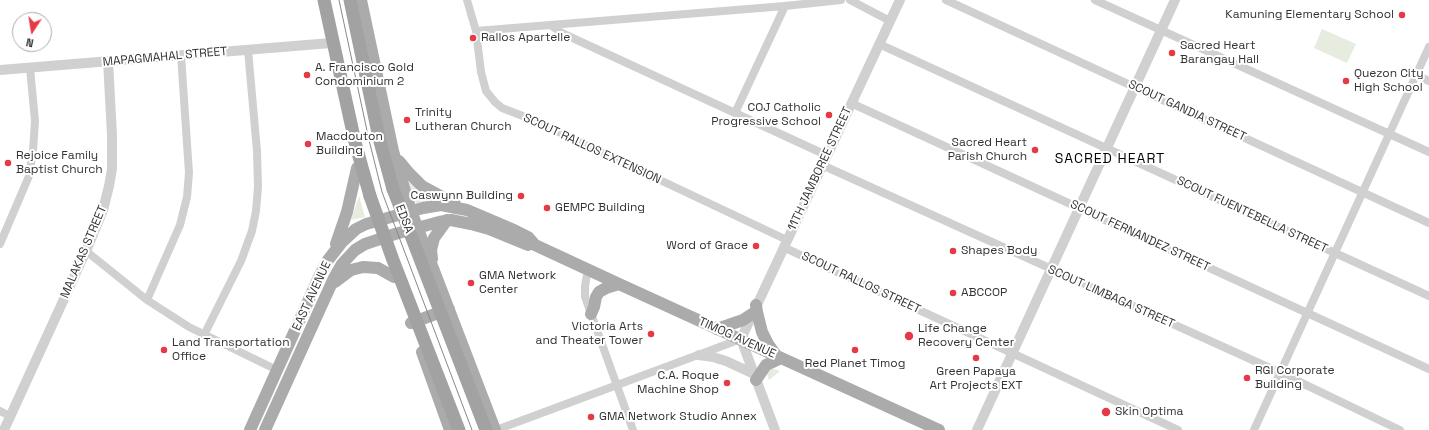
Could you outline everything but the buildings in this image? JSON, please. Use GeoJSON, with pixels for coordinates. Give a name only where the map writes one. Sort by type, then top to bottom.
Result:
{"type":"FeatureCollection","features":[{"type":"Feature","properties":{"kind":"highway","name":"EDSA"},"geometry":{"type":"LineString","coordinates":[[324,0],[362,171],[388,247],[459,430]]}},
{"type":"Feature","properties":{"kind":"highway","name":"EDSA"},"geometry":{"type":"LineString","coordinates":[[350,0],[379,138],[392,189],[486,430]]}},
{"type":"Feature","properties":{"kind":"main road"},"geometry":{"type":"LineString","coordinates":[[321,0],[357,168],[377,231],[450,430]]}},
{"type":"Feature","properties":{"kind":"main road","name":"EDSA"},"geometry":{"type":"LineString","coordinates":[[362,0],[393,151],[411,211],[496,430]]}},
{"type":"Feature","properties":{"kind":"main road"},"geometry":{"type":"LineString","coordinates":[[393,151],[417,182],[432,192],[467,210]]}},
{"type":"Feature","properties":{"kind":"main road"},"geometry":{"type":"LineString","coordinates":[[333,253],[347,212],[357,168]]}},
{"type":"Feature","properties":{"kind":"main road","name":"TIMOG AVENUE"},"geometry":{"type":"LineString","coordinates":[[377,231],[411,211],[434,205],[467,210],[528,237],[535,245],[939,430]]}},
{"type":"Feature","properties":{"kind":"main road"},"geometry":{"type":"LineString","coordinates":[[433,266],[431,250],[433,242],[447,220]]}},
{"type":"Feature","properties":{"kind":"main road","name":"TIMOG AVENUE"},"geometry":{"type":"LineString","coordinates":[[377,231],[417,227],[447,220],[471,224],[499,233],[528,246],[535,245]]}},
{"type":"Feature","properties":{"kind":"main road","name":"EAST AVENUE"},"geometry":{"type":"LineString","coordinates":[[250,430],[328,260],[342,242],[356,229],[377,231]]}},
{"type":"Feature","properties":{"kind":"main road","name":"EAST AVENUE"},"geometry":{"type":"LineString","coordinates":[[265,430],[329,288],[342,264],[350,254],[352,244],[359,239],[377,231]]}},
{"type":"Feature","properties":{"kind":"main road"},"geometry":{"type":"LineString","coordinates":[[329,288],[347,272],[363,266],[378,268],[394,277]]}},
{"type":"Feature","properties":{"kind":"main road"},"geometry":{"type":"LineString","coordinates":[[591,314],[599,292],[619,284]]}},
{"type":"Feature","properties":{"kind":"main road"},"geometry":{"type":"LineString","coordinates":[[411,322],[449,309]]}},
{"type":"Feature","properties":{"kind":"main road"},"geometry":{"type":"LineString","coordinates":[[717,329],[743,320],[754,310],[757,312],[762,332],[768,344],[779,357],[766,365],[755,377]]}},
{"type":"Feature","properties":{"kind":"street","name":"SCOUT RALLOS EXTENSION"},"geometry":{"type":"LineString","coordinates":[[467,0],[476,31],[484,85],[486,91],[502,108],[532,120],[785,243]]}},
{"type":"Feature","properties":{"kind":"street"},"geometry":{"type":"LineString","coordinates":[[476,31],[550,26],[841,0]]}},
{"type":"Feature","properties":{"kind":"street"},"geometry":{"type":"LineString","coordinates":[[850,0],[890,21]]}},
{"type":"Feature","properties":{"kind":"street","name":"11TH JAMBOREE STREET"},"geometry":{"type":"LineString","coordinates":[[740,339],[900,0]]}},
{"type":"Feature","properties":{"kind":"street","name":"SCOUT GANDIA STREET"},"geometry":{"type":"LineString","coordinates":[[946,0],[1429,223]]}},
{"type":"Feature","properties":{"kind":"street"},"geometry":{"type":"LineString","coordinates":[[1095,0],[1429,152]]}},
{"type":"Feature","properties":{"kind":"street"},"geometry":{"type":"LineString","coordinates":[[977,430],[1175,0]]}},
{"type":"Feature","properties":{"kind":"street"},"geometry":{"type":"LineString","coordinates":[[735,113],[785,6]]}},
{"type":"Feature","properties":{"kind":"street"},"geometry":{"type":"LineString","coordinates":[[550,26],[568,36],[826,155]]}},
{"type":"Feature","properties":{"kind":"street","name":"MAPAGMAHAL STREET"},"geometry":{"type":"LineString","coordinates":[[0,70],[330,43]]}},
{"type":"Feature","properties":{"kind":"street","name":"SCOUT FUENTEBELLA STREET"},"geometry":{"type":"LineString","coordinates":[[879,44],[1429,296]]}},
{"type":"Feature","properties":{"kind":"street"},"geometry":{"type":"LineString","coordinates":[[1254,430],[1429,47]]}},
{"type":"Feature","properties":{"kind":"street"},"geometry":{"type":"LineString","coordinates":[[204,335],[241,261],[252,231],[256,211],[258,187],[257,151],[248,50]]}},
{"type":"Feature","properties":{"kind":"street"},"geometry":{"type":"LineString","coordinates":[[147,300],[180,225],[187,197],[190,173],[181,55]]}},
{"type":"Feature","properties":{"kind":"street","name":"MALAKAS STREET"},"geometry":{"type":"LineString","coordinates":[[4,430],[86,251],[103,210],[112,169],[112,135],[108,61]]}},
{"type":"Feature","properties":{"kind":"street"},"geometry":{"type":"LineString","coordinates":[[0,244],[29,176],[33,151],[35,121],[30,68]]}},
{"type":"Feature","properties":{"kind":"street"},"geometry":{"type":"LineString","coordinates":[[1416,75],[1429,81]]}},
{"type":"Feature","properties":{"kind":"street","name":"SCOUT FERNANDEZ STREET"},"geometry":{"type":"LineString","coordinates":[[851,103],[1429,369]]}},
{"type":"Feature","properties":{"kind":"street","name":"SCOUT LIMBAGA STREET"},"geometry":{"type":"LineString","coordinates":[[822,165],[1281,373],[1400,430]]}},
{"type":"Feature","properties":{"kind":"street","name":"SCOUT RALLOS STREET"},"geometry":{"type":"LineString","coordinates":[[785,243],[1013,353],[1178,430]]}},
{"type":"Feature","properties":{"kind":"street"},"geometry":{"type":"LineString","coordinates":[[86,251],[147,300],[204,335],[277,370]]}},
{"type":"Feature","properties":{"kind":"street"},"geometry":{"type":"LineString","coordinates":[[588,269],[585,297],[633,430]]}},
{"type":"Feature","properties":{"kind":"street"},"geometry":{"type":"LineString","coordinates":[[496,430],[740,339],[775,430]]}},
{"type":"Feature","properties":{"kind":"street"},"geometry":{"type":"LineString","coordinates":[[699,355],[726,361],[755,377]]}},
{"type":"Feature","properties":{"kind":"street"},"geometry":{"type":"LineString","coordinates":[[0,411],[10,416]]}},
{"type":"Feature","properties":{"kind":"shaded area"},"geometry":{"type":"Polygon","coordinates":[[[1322,29],[1356,44],[1347,63],[1314,48],[1322,29]]]}},
{"type":"Feature","properties":{"kind":"shaded area"},"geometry":{"type":"Polygon","coordinates":[[[408,181],[421,191],[437,199],[416,204],[408,181]]]}},
{"type":"Feature","properties":{"kind":"shaded area"},"geometry":{"type":"Polygon","coordinates":[[[359,196],[365,217],[351,220],[359,196]]]}},
{"type":"Feature","properties":{"kind":"shaded area"},"geometry":{"type":"Polygon","coordinates":[[[771,368],[780,371],[769,380],[766,372],[771,368]]]}},
{"type":"Feature","properties":{"kind":"tram line"},"geometry":{"type":"LineString","coordinates":[[339,0],[369,140],[382,192],[472,430]]}},
{"type":"Feature","properties":{"kind":"place","name":"Kamuning Elementary School"},"geometry":{"type":"Point","coordinates":[1402,15]}},
{"type":"Feature","properties":{"kind":"place","name":"Rallos Apartelle"},"geometry":{"type":"Point","coordinates":[473,38]}},
{"type":"Feature","properties":{"kind":"place","name":"Sacred Heart Barangay Hall"},"geometry":{"type":"Point","coordinates":[1172,53]}},
{"type":"Feature","properties":{"kind":"place","name":"A. Francisco Gold Condominium 2"},"geometry":{"type":"Point","coordinates":[307,75]}},
{"type":"Feature","properties":{"kind":"place","name":"Quezon City High School"},"geometry":{"type":"Point","coordinates":[1346,81]}},
{"type":"Feature","properties":{"kind":"place","name":"COJ Catholic Progressive School"},"geometry":{"type":"Point","coordinates":[829,115]}},
{"type":"Feature","properties":{"kind":"place","name":"Trinity Lutheran Church"},"geometry":{"type":"Point","coordinates":[407,120]}},
{"type":"Feature","properties":{"kind":"place","name":"Macdouton Building"},"geometry":{"type":"Point","coordinates":[308,144]}},
{"type":"Feature","properties":{"kind":"place","name":"Sacred Heart Parish Church"},"geometry":{"type":"Point","coordinates":[1035,150]}},
{"type":"Feature","properties":{"kind":"place","name":"Rejoice Family Baptist Church"},"geometry":{"type":"Point","coordinates":[8,163]}},
{"type":"Feature","properties":{"kind":"place","name":"Caswynn Building"},"geometry":{"type":"Point","coordinates":[521,196]}},
{"type":"Feature","properties":{"kind":"place","name":"GEMPC Building"},"geometry":{"type":"Point","coordinates":[547,208]}},
{"type":"Feature","properties":{"kind":"place","name":"Word of Grace"},"geometry":{"type":"Point","coordinates":[756,246]}},
{"type":"Feature","properties":{"kind":"place","name":"Shapes Body"},"geometry":{"type":"Point","coordinates":[953,251]}},
{"type":"Feature","properties":{"kind":"place","name":"GMA Network Center"},"geometry":{"type":"Point","coordinates":[471,283]}},
{"type":"Feature","properties":{"kind":"place","name":"ABCCOP"},"geometry":{"type":"Point","coordinates":[953,293]}},
{"type":"Feature","properties":{"kind":"place","name":"Victoria Arts and Theater Tower"},"geometry":{"type":"Point","coordinates":[651,334]}},
{"type":"Feature","properties":{"kind":"place","name":"Life Change Recovery Center"},"geometry":{"type":"Point","coordinates":[909,336]}},
{"type":"Feature","properties":{"kind":"place","name":"Land Transportation Office"},"geometry":{"type":"Point","coordinates":[164,350]}},
{"type":"Feature","properties":{"kind":"place","name":"Red Planet Timog"},"geometry":{"type":"Point","coordinates":[855,350]}},
{"type":"Feature","properties":{"kind":"place","name":"Green Papaya Art Projects EXT"},"geometry":{"type":"Point","coordinates":[976,358]}},
{"type":"Feature","properties":{"kind":"place","name":"RGI Corporate Building"},"geometry":{"type":"Point","coordinates":[1247,378]}},
{"type":"Feature","properties":{"kind":"place","name":"C.A. Roque Machine Shop"},"geometry":{"type":"Point","coordinates":[727,383]}},
{"type":"Feature","properties":{"kind":"place","name":"Skin Optima"},"geometry":{"type":"Point","coordinates":[1106,412]}},
{"type":"Feature","properties":{"kind":"place","name":"GMA Network Studio Annex"},"geometry":{"type":"Point","coordinates":[591,417]}},
{"type":"Feature","properties":{"kind":"district","name":"SACRED HEART"},"geometry":{"type":"Point","coordinates":[1110,159]}}]}
